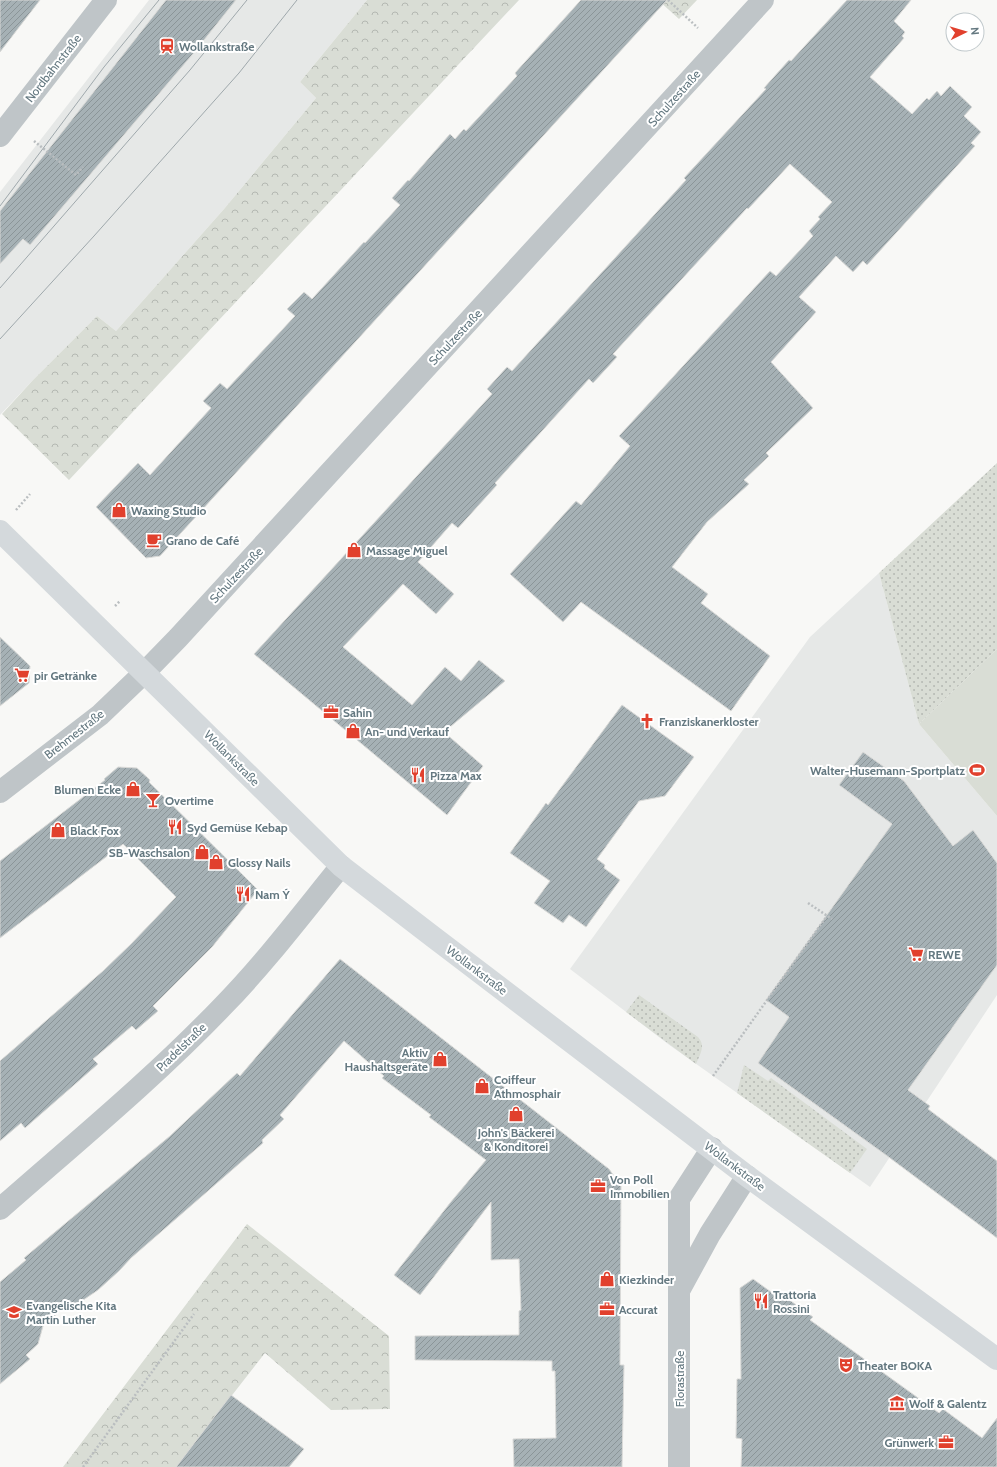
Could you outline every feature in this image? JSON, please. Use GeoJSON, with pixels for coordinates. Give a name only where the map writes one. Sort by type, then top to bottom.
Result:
{"type":"FeatureCollection","features":[{"type":"Feature","properties":{"kind":"main road","name":"Wollankstraße"},"geometry":{"type":"LineString","coordinates":[[0,531],[341,866],[747,1176],[997,1358]]}},
{"type":"Feature","properties":{"kind":"street","name":"Nordbahnstraße"},"geometry":{"type":"LineString","coordinates":[[0,136],[106,0]]}},
{"type":"Feature","properties":{"kind":"street","name":"Schulzestraße"},"geometry":{"type":"LineString","coordinates":[[145,672],[193,622],[763,0]]}},
{"type":"Feature","properties":{"kind":"street","name":"Brehmestraße"},"geometry":{"type":"LineString","coordinates":[[0,792],[100,715],[145,672]]}},
{"type":"Feature","properties":{"kind":"street","name":"Pradelstraße"},"geometry":{"type":"LineString","coordinates":[[0,1210],[147,1079],[222,1008],[261,964],[341,866]]}},
{"type":"Feature","properties":{"kind":"street","name":"Florastraße"},"geometry":{"type":"LineString","coordinates":[[679,1467],[678,1199],[712,1148]]}},
{"type":"Feature","properties":{"kind":"street","name":"Florastraße"},"geometry":{"type":"LineString","coordinates":[[678,1292],[710,1234],[747,1176]]}},
{"type":"Feature","properties":{"kind":"path"},"geometry":{"type":"LineString","coordinates":[[668,0],[719,48]]}},
{"type":"Feature","properties":{"kind":"path"},"geometry":{"type":"LineString","coordinates":[[34,141],[76,175],[83,167]]}},
{"type":"Feature","properties":{"kind":"path"},"geometry":{"type":"LineString","coordinates":[[808,903],[832,919]]}},
{"type":"Feature","properties":{"kind":"path"},"geometry":{"type":"LineString","coordinates":[[713,1076],[827,916]]}},
{"type":"Feature","properties":{"kind":"path"},"geometry":{"type":"LineString","coordinates":[[83,1467],[194,1314]]}},
{"type":"Feature","properties":{"kind":"shaded area"},"geometry":{"type":"Polygon","coordinates":[[[149,0],[367,0],[300,82],[316,98],[224,209],[116,331],[97,316],[0,415],[0,192],[149,0]]]}},
{"type":"Feature","properties":{"kind":"shaded area"},"geometry":{"type":"Polygon","coordinates":[[[879,573],[919,724],[997,816],[997,995],[870,1187],[668,1044],[570,969],[810,637],[879,573]]]}},
{"type":"Feature","properties":{"kind":"green space"},"geometry":{"type":"Polygon","coordinates":[[[367,0],[519,0],[69,480],[2,414],[33,380],[97,316],[116,331],[224,209],[316,98],[300,82],[367,0]]]}},
{"type":"Feature","properties":{"kind":"green space"},"geometry":{"type":"Polygon","coordinates":[[[658,0],[697,0],[679,19],[658,0]]]}},
{"type":"Feature","properties":{"kind":"green space"},"geometry":{"type":"Polygon","coordinates":[[[997,463],[997,649],[919,724],[879,573],[997,463]]]}},
{"type":"Feature","properties":{"kind":"green space","name":"Walter-Husemann-Sportplatz"},"geometry":{"type":"Polygon","coordinates":[[[997,649],[997,816],[919,724],[997,649]]]}},
{"type":"Feature","properties":{"kind":"green space"},"geometry":{"type":"Polygon","coordinates":[[[639,995],[698,1037],[702,1047],[696,1064],[626,1012],[639,995]]]}},
{"type":"Feature","properties":{"kind":"green space"},"geometry":{"type":"Polygon","coordinates":[[[744,1065],[768,1081],[771,1078],[867,1149],[850,1173],[737,1093],[744,1065]]]}},
{"type":"Feature","properties":{"kind":"green space"},"geometry":{"type":"Polygon","coordinates":[[[247,1224],[389,1336],[390,1409],[331,1410],[265,1353],[176,1467],[63,1467],[247,1224]]]}},
{"type":"Feature","properties":{"kind":"building"},"geometry":{"type":"Polygon","coordinates":[[[0,0],[40,0],[0,52],[0,0]]]}},
{"type":"Feature","properties":{"kind":"building"},"geometry":{"type":"Polygon","coordinates":[[[166,0],[236,0],[192,55],[30,245],[23,239],[0,264],[0,211],[166,0]]]}},
{"type":"Feature","properties":{"kind":"building"},"geometry":{"type":"Polygon","coordinates":[[[581,0],[667,0],[160,556],[146,558],[96,507],[138,463],[150,475],[211,408],[203,401],[220,383],[227,389],[295,316],[287,309],[304,292],[312,299],[364,242],[365,243],[400,205],[392,198],[408,180],[409,181],[450,134],[455,139],[464,129],[466,131],[517,76],[515,73],[581,0]]]}},
{"type":"Feature","properties":{"kind":"building"},"geometry":{"type":"Polygon","coordinates":[[[847,0],[911,0],[894,21],[905,32],[902,36],[904,38],[870,77],[912,114],[927,98],[929,100],[937,91],[941,96],[950,86],[972,107],[964,116],[981,132],[971,143],[975,146],[867,265],[863,261],[853,272],[836,256],[799,297],[816,312],[771,362],[813,408],[766,453],[769,456],[744,480],[749,484],[707,522],[672,567],[708,594],[701,603],[770,656],[731,711],[581,602],[563,622],[510,574],[576,501],[581,505],[630,446],[619,436],[770,271],[776,276],[813,236],[809,231],[820,219],[818,217],[832,202],[790,164],[748,209],[747,208],[613,354],[617,357],[593,383],[589,379],[495,483],[497,485],[458,528],[452,523],[418,562],[454,594],[436,614],[403,584],[343,647],[412,705],[445,667],[461,681],[479,660],[505,681],[444,732],[483,766],[447,815],[254,654],[492,394],[487,389],[507,367],[512,371],[686,180],[684,178],[766,89],[764,88],[789,60],[791,61],[847,0]]]}},
{"type":"Feature","properties":{"kind":"building"},"geometry":{"type":"Polygon","coordinates":[[[0,637],[30,666],[29,683],[0,706],[0,637]]]}},
{"type":"Feature","properties":{"kind":"building"},"geometry":{"type":"Polygon","coordinates":[[[622,705],[694,757],[665,796],[639,801],[597,859],[605,865],[604,868],[620,880],[586,927],[569,915],[563,923],[534,903],[550,881],[510,853],[546,803],[548,805],[622,705]]]}},
{"type":"Feature","properties":{"kind":"building","name":"REWE"},"geometry":{"type":"Polygon","coordinates":[[[863,752],[904,781],[953,846],[973,830],[997,863],[997,965],[908,1090],[930,1106],[928,1109],[997,1161],[997,1238],[890,1158],[758,1063],[789,1017],[766,1000],[892,824],[839,785],[863,752]]]}},
{"type":"Feature","properties":{"kind":"building"},"geometry":{"type":"Polygon","coordinates":[[[118,767],[137,768],[150,780],[149,782],[258,890],[212,947],[153,1006],[158,1011],[136,1030],[132,1026],[93,1059],[98,1064],[25,1128],[21,1123],[0,1141],[0,1061],[103,971],[176,897],[123,844],[0,938],[0,861],[105,780],[104,779],[118,767]]]}},
{"type":"Feature","properties":{"kind":"building"},"geometry":{"type":"Polygon","coordinates":[[[340,959],[609,1169],[621,1186],[620,1365],[624,1365],[622,1467],[514,1467],[513,1439],[556,1438],[555,1371],[552,1371],[552,1361],[415,1360],[415,1336],[519,1335],[519,1311],[521,1310],[519,1259],[491,1260],[491,1202],[420,1295],[394,1275],[450,1203],[486,1160],[429,1117],[431,1115],[382,1078],[384,1076],[344,1041],[280,1115],[284,1119],[262,1140],[263,1143],[131,1258],[98,1290],[73,1307],[69,1303],[43,1326],[38,1344],[26,1355],[30,1359],[0,1384],[0,1282],[26,1260],[24,1258],[170,1136],[237,1073],[240,1076],[340,959]]]}},
{"type":"Feature","properties":{"kind":"building"},"geometry":{"type":"Polygon","coordinates":[[[753,1279],[778,1297],[781,1294],[813,1317],[810,1320],[939,1413],[943,1409],[982,1438],[997,1418],[997,1467],[741,1467],[742,1439],[736,1438],[737,1379],[741,1379],[740,1288],[753,1279]]]}},
{"type":"Feature","properties":{"kind":"building"},"geometry":{"type":"Polygon","coordinates":[[[231,1395],[304,1449],[289,1467],[176,1467],[231,1395]]]}},
{"type":"Feature","properties":{"kind":"tram line"},"geometry":{"type":"LineString","coordinates":[[0,206],[104,67],[159,0]]}},
{"type":"Feature","properties":{"kind":"tram line"},"geometry":{"type":"LineString","coordinates":[[0,288],[190,70],[247,0]]}},
{"type":"Feature","properties":{"kind":"tram line"},"geometry":{"type":"LineString","coordinates":[[0,339],[239,73],[297,0]]}},
{"type":"Feature","properties":{"kind":"place","name":"Wollankstraße"},"geometry":{"type":"Point","coordinates":[167,46]}},
{"type":"Feature","properties":{"kind":"place","name":"Waxing Studio"},"geometry":{"type":"Point","coordinates":[119,510]}},
{"type":"Feature","properties":{"kind":"place","name":"Grano de Café"},"geometry":{"type":"Point","coordinates":[154,540]}},
{"type":"Feature","properties":{"kind":"place","name":"Massage Miguel"},"geometry":{"type":"Point","coordinates":[354,550]}},
{"type":"Feature","properties":{"kind":"place","name":"pir Getränke"},"geometry":{"type":"Point","coordinates":[22,675]}},
{"type":"Feature","properties":{"kind":"place","name":"Sahin"},"geometry":{"type":"Point","coordinates":[331,712]}},
{"type":"Feature","properties":{"kind":"place","name":"Franziskanerkloster"},"geometry":{"type":"Point","coordinates":[647,721]}},
{"type":"Feature","properties":{"kind":"place","name":"An- und Verkauf"},"geometry":{"type":"Point","coordinates":[353,731]}},
{"type":"Feature","properties":{"kind":"place","name":"Walter-Husemann-Sportplatz"},"geometry":{"type":"Point","coordinates":[977,770]}},
{"type":"Feature","properties":{"kind":"place","name":"Pizza Max"},"geometry":{"type":"Point","coordinates":[418,775]}},
{"type":"Feature","properties":{"kind":"place","name":"Blumen Ecke"},"geometry":{"type":"Point","coordinates":[133,789]}},
{"type":"Feature","properties":{"kind":"place","name":"Overtime"},"geometry":{"type":"Point","coordinates":[153,800]}},
{"type":"Feature","properties":{"kind":"place","name":"Syd Gemüse Kebap"},"geometry":{"type":"Point","coordinates":[175,827]}},
{"type":"Feature","properties":{"kind":"place","name":"Black Fox"},"geometry":{"type":"Point","coordinates":[58,830]}},
{"type":"Feature","properties":{"kind":"place","name":"SB-Waschsalon"},"geometry":{"type":"Point","coordinates":[202,852]}},
{"type":"Feature","properties":{"kind":"place","name":"Glossy Nails"},"geometry":{"type":"Point","coordinates":[216,862]}},
{"type":"Feature","properties":{"kind":"place","name":"Nam Ý"},"geometry":{"type":"Point","coordinates":[243,894]}},
{"type":"Feature","properties":{"kind":"place","name":"REWE"},"geometry":{"type":"Point","coordinates":[916,954]}},
{"type":"Feature","properties":{"kind":"place","name":"Aktiv Haushaltsgeräte"},"geometry":{"type":"Point","coordinates":[440,1059]}},
{"type":"Feature","properties":{"kind":"place","name":"Coiffeur Athmosphair"},"geometry":{"type":"Point","coordinates":[482,1086]}},
{"type":"Feature","properties":{"kind":"place","name":"John's Bäckerei & Konditorei"},"geometry":{"type":"Point","coordinates":[516,1114]}},
{"type":"Feature","properties":{"kind":"place","name":"Von Poll Immobilien"},"geometry":{"type":"Point","coordinates":[598,1186]}},
{"type":"Feature","properties":{"kind":"place","name":"Kiezkinder"},"geometry":{"type":"Point","coordinates":[607,1279]}},
{"type":"Feature","properties":{"kind":"place","name":"Trattoria Rossini"},"geometry":{"type":"Point","coordinates":[761,1301]}},
{"type":"Feature","properties":{"kind":"place","name":"Accurat"},"geometry":{"type":"Point","coordinates":[607,1309]}},
{"type":"Feature","properties":{"kind":"place","name":"Evangelische Kita Martin Luther"},"geometry":{"type":"Point","coordinates":[14,1312]}},
{"type":"Feature","properties":{"kind":"place","name":"Theater BOKA"},"geometry":{"type":"Point","coordinates":[846,1365]}},
{"type":"Feature","properties":{"kind":"place","name":"Wolf & Galentz"},"geometry":{"type":"Point","coordinates":[897,1403]}},
{"type":"Feature","properties":{"kind":"place","name":"Grünwerk"},"geometry":{"type":"Point","coordinates":[946,1442]}}]}
